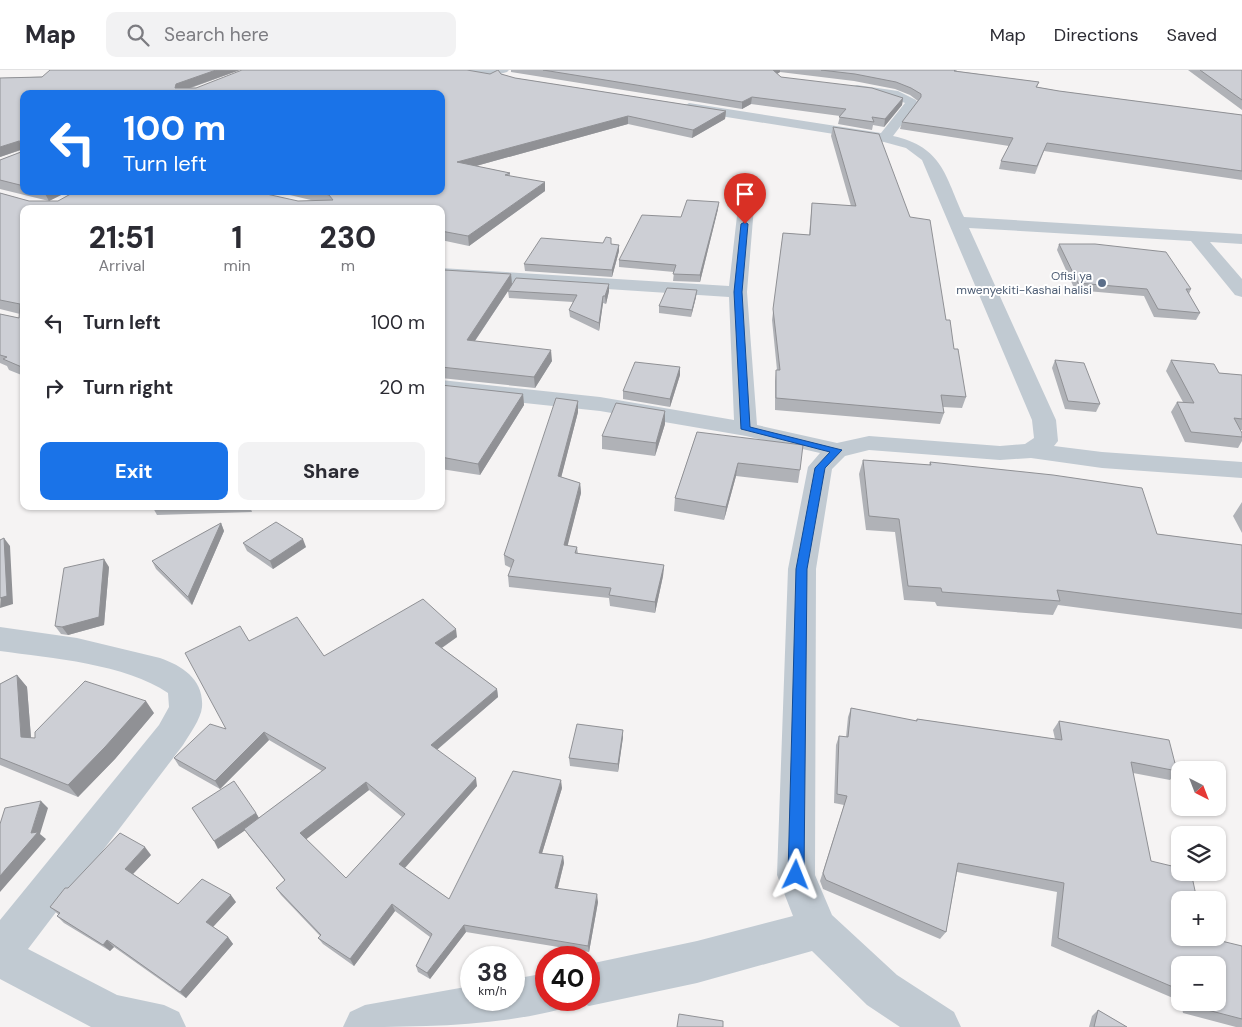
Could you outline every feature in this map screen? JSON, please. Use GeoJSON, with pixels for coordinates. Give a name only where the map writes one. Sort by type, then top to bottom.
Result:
{"type":"FeatureCollection","features":[{"type":"Feature","properties":{"kind":"street"},"geometry":{"type":"LineString","coordinates":[[468,70],[477,72],[502,70],[506,78],[524,82]]}},
{"type":"Feature","properties":{"kind":"street"},"geometry":{"type":"LineString","coordinates":[[874,91],[876,77]]}},
{"type":"Feature","properties":{"kind":"street"},"geometry":{"type":"LineString","coordinates":[[846,87],[908,98],[912,103],[884,138]]}},
{"type":"Feature","properties":{"kind":"street"},"geometry":{"type":"LineString","coordinates":[[671,104],[884,138],[909,144],[923,151],[932,163],[1044,420],[1046,441],[1031,451]]}},
{"type":"Feature","properties":{"kind":"street"},"geometry":{"type":"LineString","coordinates":[[746,207],[738,292],[746,429]]}},
{"type":"Feature","properties":{"kind":"street"},"geometry":{"type":"LineString","coordinates":[[957,222],[1242,239]]}},
{"type":"Feature","properties":{"kind":"street"},"geometry":{"type":"LineString","coordinates":[[1196,236],[1242,291]]}},
{"type":"Feature","properties":{"kind":"street"},"geometry":{"type":"LineString","coordinates":[[445,273],[738,292]]}},
{"type":"Feature","properties":{"kind":"street"},"geometry":{"type":"LineString","coordinates":[[445,387],[600,404],[746,429],[837,450],[869,443],[1000,453],[1031,451],[1102,460],[1242,470]]}},
{"type":"Feature","properties":{"kind":"street"},"geometry":{"type":"LineString","coordinates":[[837,450],[820,468],[802,569],[796,875],[818,928],[882,990],[939,1027]]}},
{"type":"Feature","properties":{"kind":"street"},"geometry":{"type":"LineString","coordinates":[[0,640],[77,650],[160,671],[184,687],[186,708],[172,735],[0,952]]}},
{"type":"Feature","properties":{"kind":"street"},"geometry":{"type":"LineString","coordinates":[[600,983],[697,962],[818,928]]}},
{"type":"Feature","properties":{"kind":"street"},"geometry":{"type":"LineString","coordinates":[[0,957],[112,1015],[164,1027]]}},
{"type":"Feature","properties":{"kind":"street"},"geometry":{"type":"LineString","coordinates":[[366,1027],[535,996]]}},
{"type":"Feature","properties":{"kind":"building"},"geometry":{"type":"Polygon","coordinates":[[[50,70],[216,70],[176,84],[175,88],[196,88],[242,70],[467,70],[490,74],[498,70],[501,74],[515,78],[726,111],[693,130],[628,116],[457,162],[510,173],[505,175],[545,182],[468,236],[445,232],[445,205],[20,205],[20,304],[0,300],[0,193],[29,201],[58,201],[69,195],[271,195],[298,201],[333,200],[329,195],[445,195],[445,90],[20,90],[20,141],[0,147],[0,78],[42,77],[50,70]]]}},
{"type":"Feature","properties":{"kind":"building"},"geometry":{"type":"Polygon","coordinates":[[[543,70],[773,70],[781,77],[872,88],[903,98],[885,119],[872,117],[874,122],[839,117],[846,109],[752,97],[742,102],[543,70]]]}},
{"type":"Feature","properties":{"kind":"building"},"geometry":{"type":"Polygon","coordinates":[[[821,70],[955,70],[1039,82],[1036,87],[1059,91],[1242,115],[1242,171],[1047,143],[1037,166],[1001,161],[1013,138],[902,122],[921,97],[921,94],[896,82],[821,70]]]}},
{"type":"Feature","properties":{"kind":"building"},"geometry":{"type":"Polygon","coordinates":[[[1200,70],[1242,70],[1242,100],[1200,70]]]}},
{"type":"Feature","properties":{"kind":"building"},"geometry":{"type":"Polygon","coordinates":[[[833,127],[879,134],[910,217],[930,220],[946,320],[950,320],[954,349],[958,349],[966,397],[941,395],[944,413],[776,398],[776,370],[780,370],[773,309],[783,233],[810,235],[812,203],[856,206],[833,127]]]}},
{"type":"Feature","properties":{"kind":"building"},"geometry":{"type":"Polygon","coordinates":[[[20,152],[20,185],[0,180],[0,160],[20,152]]]}},
{"type":"Feature","properties":{"kind":"building"},"geometry":{"type":"Polygon","coordinates":[[[687,200],[719,202],[700,275],[673,274],[676,265],[619,260],[642,215],[681,217],[687,200]]]}},
{"type":"Feature","properties":{"kind":"building"},"geometry":{"type":"Polygon","coordinates":[[[606,237],[611,238],[611,244],[619,245],[612,270],[524,264],[541,238],[603,243],[606,237]]]}},
{"type":"Feature","properties":{"kind":"building"},"geometry":{"type":"Polygon","coordinates":[[[1059,244],[1095,244],[1166,252],[1191,289],[1186,289],[1200,313],[1158,309],[1147,289],[1078,283],[1059,244]]]}},
{"type":"Feature","properties":{"kind":"building"},"geometry":{"type":"Polygon","coordinates":[[[445,270],[511,274],[467,340],[551,350],[534,377],[445,367],[445,270]]]}},
{"type":"Feature","properties":{"kind":"building"},"geometry":{"type":"Polygon","coordinates":[[[516,278],[609,284],[605,296],[603,296],[599,323],[569,310],[577,295],[508,291],[516,278]]]}},
{"type":"Feature","properties":{"kind":"building"},"geometry":{"type":"Polygon","coordinates":[[[667,288],[697,290],[692,310],[659,306],[667,288]]]}},
{"type":"Feature","properties":{"kind":"building"},"geometry":{"type":"Polygon","coordinates":[[[20,304],[20,366],[3,359],[7,357],[0,355],[0,314],[19,318],[20,304]]]}},
{"type":"Feature","properties":{"kind":"building"},"geometry":{"type":"Polygon","coordinates":[[[1055,360],[1084,363],[1100,404],[1068,401],[1055,360]]]}},
{"type":"Feature","properties":{"kind":"building"},"geometry":{"type":"Polygon","coordinates":[[[1171,360],[1214,364],[1219,373],[1242,375],[1242,419],[1234,418],[1242,433],[1242,437],[1191,432],[1177,402],[1194,403],[1171,360]]]}},
{"type":"Feature","properties":{"kind":"building"},"geometry":{"type":"Polygon","coordinates":[[[635,362],[680,367],[670,399],[623,391],[635,362]]]}},
{"type":"Feature","properties":{"kind":"building"},"geometry":{"type":"Polygon","coordinates":[[[445,385],[523,394],[478,464],[445,458],[445,385]]]}},
{"type":"Feature","properties":{"kind":"building"},"geometry":{"type":"Polygon","coordinates":[[[556,398],[578,401],[558,476],[580,483],[564,545],[577,547],[575,553],[664,565],[655,602],[609,595],[611,588],[508,576],[514,560],[504,555],[556,398]]]}},
{"type":"Feature","properties":{"kind":"building"},"geometry":{"type":"Polygon","coordinates":[[[616,403],[665,411],[656,443],[602,436],[616,403]]]}},
{"type":"Feature","properties":{"kind":"building"},"geometry":{"type":"Polygon","coordinates":[[[697,432],[803,445],[800,470],[738,463],[726,507],[675,498],[697,432]]]}},
{"type":"Feature","properties":{"kind":"building"},"geometry":{"type":"Polygon","coordinates":[[[863,460],[931,465],[930,462],[1053,475],[1142,488],[1157,534],[1242,545],[1242,614],[1057,590],[1060,601],[942,592],[941,588],[908,586],[899,519],[869,516],[863,460]]]}},
{"type":"Feature","properties":{"kind":"building"},"geometry":{"type":"Polygon","coordinates":[[[276,522],[303,539],[270,561],[243,543],[276,522]]]}},
{"type":"Feature","properties":{"kind":"building"},"geometry":{"type":"Polygon","coordinates":[[[221,523],[188,597],[152,561],[221,523]]]}},
{"type":"Feature","properties":{"kind":"building"},"geometry":{"type":"Polygon","coordinates":[[[4,538],[7,596],[0,598],[0,540],[4,538]]]}},
{"type":"Feature","properties":{"kind":"building"},"geometry":{"type":"Polygon","coordinates":[[[104,559],[99,617],[62,627],[55,626],[64,568],[104,559]]]}},
{"type":"Feature","properties":{"kind":"building"},"geometry":{"type":"Polygon","coordinates":[[[423,599],[456,629],[435,643],[497,689],[431,745],[476,778],[399,864],[449,899],[513,771],[561,780],[539,853],[563,856],[555,888],[597,894],[588,946],[464,925],[427,973],[416,966],[432,934],[392,904],[350,959],[318,938],[321,935],[276,888],[285,880],[244,829],[326,768],[264,732],[215,781],[174,758],[210,724],[226,729],[185,653],[240,626],[249,641],[297,617],[324,656],[423,599]],[[366,782],[300,833],[346,878],[405,814],[366,782]]]}},
{"type":"Feature","properties":{"kind":"building"},"geometry":{"type":"Polygon","coordinates":[[[17,675],[21,737],[35,738],[35,732],[85,681],[146,701],[68,785],[0,758],[0,684],[17,675]]]}},
{"type":"Feature","properties":{"kind":"building"},"geometry":{"type":"Polygon","coordinates":[[[851,708],[917,721],[917,719],[1062,740],[1059,721],[1169,740],[1174,761],[1171,761],[1171,770],[1131,762],[1151,861],[1171,866],[1171,881],[1193,881],[1195,891],[1171,891],[1171,946],[1226,946],[1226,942],[1242,946],[1242,1019],[1211,1011],[1226,1011],[1226,956],[1171,956],[1171,986],[1058,938],[1064,883],[958,863],[946,932],[826,880],[823,873],[847,796],[837,794],[839,736],[848,737],[851,708]]]}},
{"type":"Feature","properties":{"kind":"building"},"geometry":{"type":"Polygon","coordinates":[[[577,724],[623,730],[618,764],[569,758],[577,724]]]}},
{"type":"Feature","properties":{"kind":"building"},"geometry":{"type":"Polygon","coordinates":[[[234,781],[256,813],[214,841],[192,808],[234,781]]]}},
{"type":"Feature","properties":{"kind":"building"},"geometry":{"type":"Polygon","coordinates":[[[41,801],[31,833],[38,832],[0,876],[0,824],[5,808],[41,801]]]}},
{"type":"Feature","properties":{"kind":"building"},"geometry":{"type":"Polygon","coordinates":[[[120,833],[145,847],[125,869],[178,904],[202,879],[231,895],[206,922],[228,937],[180,992],[107,940],[103,945],[57,916],[60,913],[50,907],[65,888],[68,888],[120,833]]]}},
{"type":"Feature","properties":{"kind":"building"},"geometry":{"type":"Polygon","coordinates":[[[1098,1010],[1127,1027],[1094,1027],[1098,1010]]]}},
{"type":"Feature","properties":{"kind":"building"},"geometry":{"type":"Polygon","coordinates":[[[679,1014],[723,1021],[723,1027],[677,1027],[679,1014]]]}},
{"type":"Feature","properties":{"kind":"place","name":"Ofisi ya mwenyekiti-Kashai halisi"},"geometry":{"type":"Point","coordinates":[1102,283]}},
{"type":"Feature","properties":{"kind":"route"},"geometry":{"type":"LineString","coordinates":[[745,224],[738,292],[746,429],[837,450],[820,468],[802,569],[796,875]]}}]}
